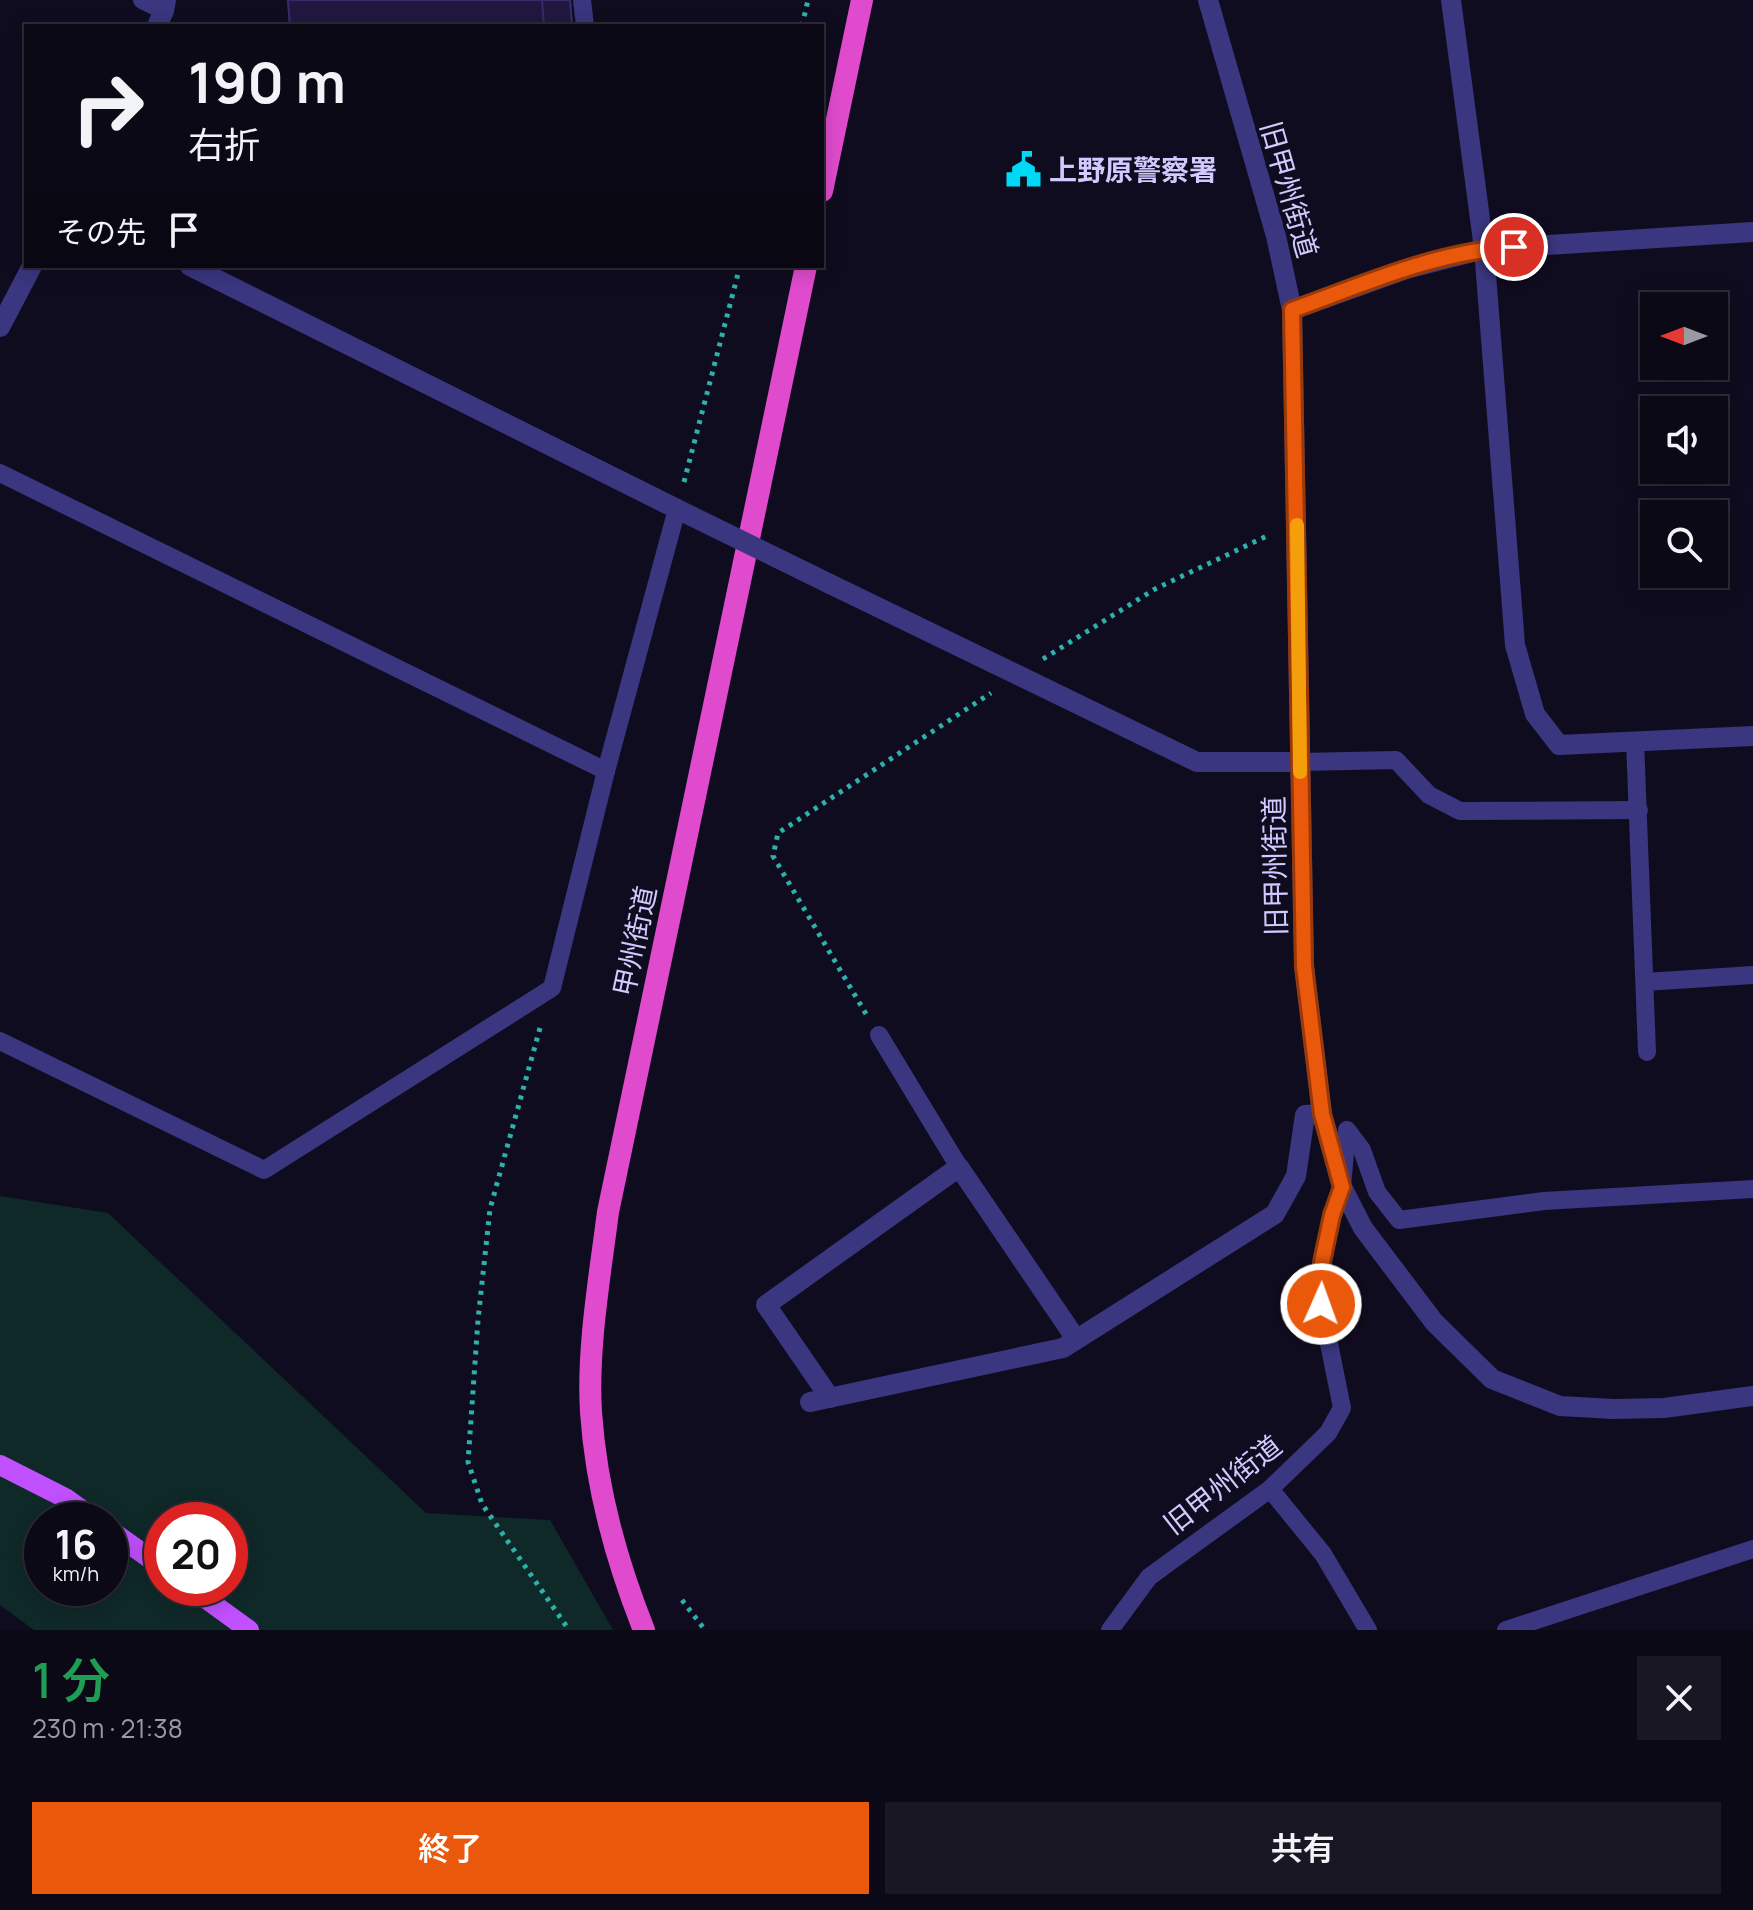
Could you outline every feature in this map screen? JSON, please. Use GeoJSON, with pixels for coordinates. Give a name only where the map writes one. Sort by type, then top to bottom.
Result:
{"type":"FeatureCollection","features":[{"type":"Feature","properties":{"kind":"highway"},"geometry":{"type":"LineString","coordinates":[[824,181],[862,0]]}},
{"type":"Feature","properties":{"kind":"highway","name":"甲州街道"},"geometry":{"type":"LineString","coordinates":[[644,1630],[626,1584],[600,1490],[591,1410],[595,1309],[608,1212],[806,268]]}},
{"type":"Feature","properties":{"kind":"main road"},"geometry":{"type":"LineString","coordinates":[[0,1465],[71,1502]]}},
{"type":"Feature","properties":{"kind":"main road"},"geometry":{"type":"LineString","coordinates":[[216,1606],[249,1630]]}},
{"type":"Feature","properties":{"kind":"street","name":"旧甲州街道"},"geometry":{"type":"LineString","coordinates":[[1208,0],[1276,236],[1292,310],[1304,966],[1322,1114],[1342,1187]]}},
{"type":"Feature","properties":{"kind":"street"},"geometry":{"type":"LineString","coordinates":[[1451,0],[1484,249],[1515,645],[1535,714],[1559,745],[1753,736]]}},
{"type":"Feature","properties":{"kind":"street"},"geometry":{"type":"LineString","coordinates":[[1292,310],[1406,269],[1484,249],[1753,232]]}},
{"type":"Feature","properties":{"kind":"street"},"geometry":{"type":"LineString","coordinates":[[0,327],[31,268]]}},
{"type":"Feature","properties":{"kind":"street"},"geometry":{"type":"LineString","coordinates":[[194,268],[677,509],[1197,762],[1299,762]]}},
{"type":"Feature","properties":{"kind":"street"},"geometry":{"type":"LineString","coordinates":[[1076,1339],[959,1167],[766,1305],[820,1400],[1063,1348],[1275,1214],[1296,1176],[1305,1115],[1322,1114]]}},
{"type":"Feature","properties":{"kind":"street"},"geometry":{"type":"LineString","coordinates":[[1342,1187],[1363,1228],[1434,1322],[1492,1379],[1560,1406],[1586,1408],[1664,1408],[1753,1396]]}},
{"type":"Feature","properties":{"kind":"lane"},"geometry":{"type":"LineString","coordinates":[[142,0],[162,12]]}},
{"type":"Feature","properties":{"kind":"lane"},"geometry":{"type":"LineString","coordinates":[[582,0],[585,24]]}},
{"type":"Feature","properties":{"kind":"lane"},"geometry":{"type":"LineString","coordinates":[[0,473],[606,771]]}},
{"type":"Feature","properties":{"kind":"lane"},"geometry":{"type":"LineString","coordinates":[[0,1041],[264,1170],[552,988],[606,771],[677,509]]}},
{"type":"Feature","properties":{"kind":"lane"},"geometry":{"type":"LineString","coordinates":[[1635,741],[1647,1052]]}},
{"type":"Feature","properties":{"kind":"lane"},"geometry":{"type":"LineString","coordinates":[[1299,762],[1396,760],[1429,795],[1460,811],[1639,810]]}},
{"type":"Feature","properties":{"kind":"lane"},"geometry":{"type":"LineString","coordinates":[[1645,982],[1753,975]]}},
{"type":"Feature","properties":{"kind":"lane"},"geometry":{"type":"LineString","coordinates":[[879,1035],[959,1167]]}},
{"type":"Feature","properties":{"kind":"lane"},"geometry":{"type":"LineString","coordinates":[[1342,1187],[1347,1130],[1362,1150],[1377,1192],[1399,1220],[1544,1201],[1753,1189]]}},
{"type":"Feature","properties":{"kind":"lane","name":"旧甲州街道"},"geometry":{"type":"LineString","coordinates":[[1110,1630],[1149,1577],[1270,1489],[1328,1433],[1342,1408],[1321,1304],[1322,1262],[1332,1215],[1342,1187]]}},
{"type":"Feature","properties":{"kind":"lane"},"geometry":{"type":"LineString","coordinates":[[1270,1489],[1323,1554],[1368,1630]]}},
{"type":"Feature","properties":{"kind":"lane"},"geometry":{"type":"LineString","coordinates":[[1506,1630],[1753,1549]]}},
{"type":"Feature","properties":{"kind":"path"},"geometry":{"type":"LineString","coordinates":[[802,24],[808,0]]}},
{"type":"Feature","properties":{"kind":"path"},"geometry":{"type":"LineString","coordinates":[[677,509],[739,268]]}},
{"type":"Feature","properties":{"kind":"path"},"geometry":{"type":"LineString","coordinates":[[879,1035],[773,856],[778,833],[1155,589],[1297,522]]}},
{"type":"Feature","properties":{"kind":"path"},"geometry":{"type":"LineString","coordinates":[[552,988],[490,1209],[468,1462],[482,1504],[569,1630]]}},
{"type":"Feature","properties":{"kind":"path"},"geometry":{"type":"LineString","coordinates":[[682,1600],[705,1630]]}},
{"type":"Feature","properties":{"kind":"green space"},"geometry":{"type":"Polygon","coordinates":[[[0,1196],[108,1213],[426,1513],[550,1520],[613,1630],[34,1630],[0,1605],[0,1196]]]}},
{"type":"Feature","properties":{"kind":"building"},"geometry":{"type":"Polygon","coordinates":[[[288,0],[420,0],[422,24],[290,24],[288,0]]]}},
{"type":"Feature","properties":{"kind":"building"},"geometry":{"type":"Polygon","coordinates":[[[288,0],[570,0],[572,24],[290,24],[288,0]]]}},
{"type":"Feature","properties":{"kind":"building"},"geometry":{"type":"Polygon","coordinates":[[[542,0],[570,0],[572,24],[544,24],[542,0]]]}},
{"type":"Feature","properties":{"kind":"slow traffic"},"geometry":{"type":"LineString","coordinates":[[1297,525],[1300,772]]}},
{"type":"Feature","properties":{"kind":"place","name":"上野原警察署"},"geometry":{"type":"Point","coordinates":[1023,169]}},
{"type":"Feature","properties":{"kind":"route"},"geometry":{"type":"LineString","coordinates":[[1321,1304],[1322,1262],[1332,1215],[1342,1187],[1322,1114],[1304,966],[1292,310],[1406,269],[1484,249],[1514,247]]}}]}
